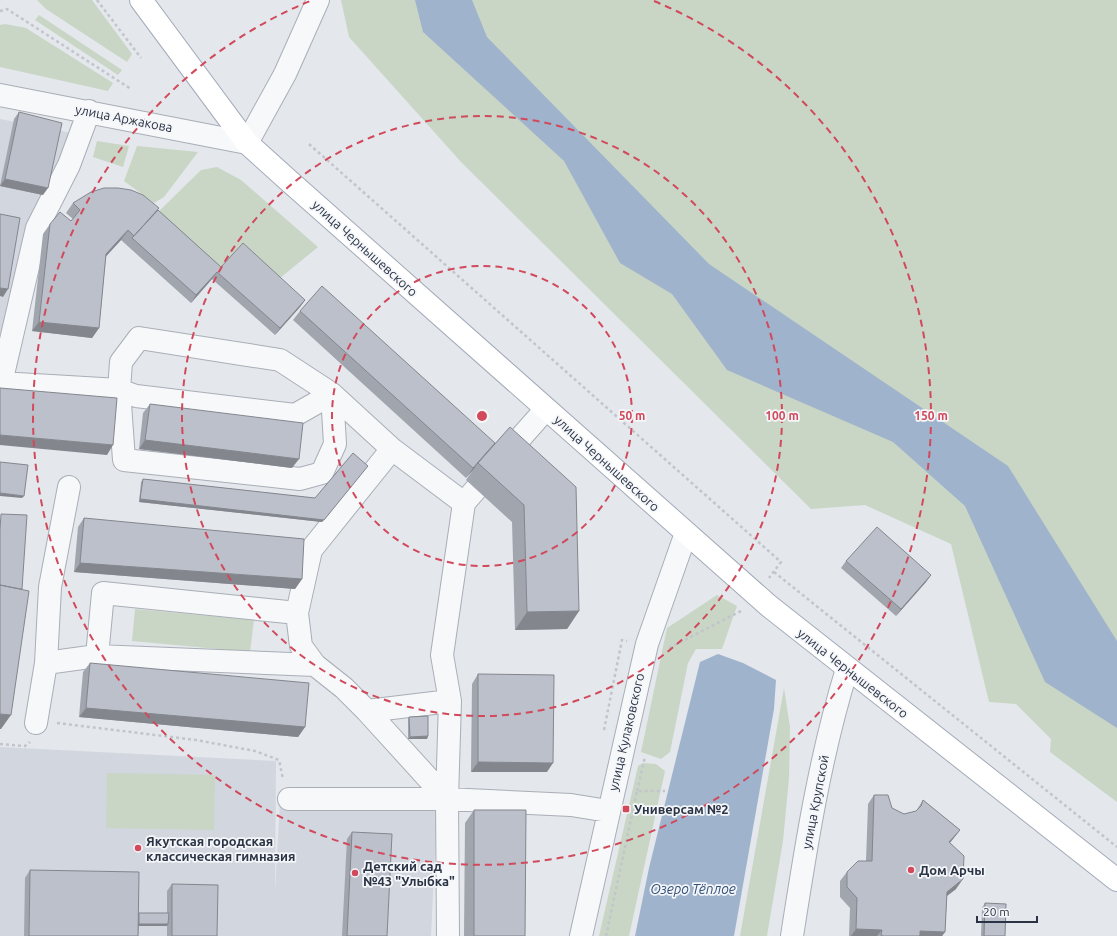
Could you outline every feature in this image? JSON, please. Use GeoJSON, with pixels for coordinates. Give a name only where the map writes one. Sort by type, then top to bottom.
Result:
{"type":"FeatureCollection","features":[{"type":"Feature","properties":{"kind":"main road","name":"улица Чернышевского"},"geometry":{"type":"LineString","coordinates":[[141,0],[247,143],[756,594],[847,669],[1117,880]]}},
{"type":"Feature","properties":{"kind":"street"},"geometry":{"type":"LineString","coordinates":[[247,143],[285,74],[318,0]]}},
{"type":"Feature","properties":{"kind":"street","name":"улица Аржакова"},"geometry":{"type":"LineString","coordinates":[[0,95],[89,111],[247,143]]}},
{"type":"Feature","properties":{"kind":"street"},"geometry":{"type":"LineString","coordinates":[[89,111],[69,165],[37,228],[0,383],[119,390],[136,396],[294,415],[332,394]]}},
{"type":"Feature","properties":{"kind":"street"},"geometry":{"type":"LineString","coordinates":[[332,394],[335,444],[322,473],[300,479],[124,460],[119,390],[122,362],[139,338],[280,360],[332,394],[392,449],[470,496],[442,655],[450,701],[447,799],[448,936]]}},
{"type":"Feature","properties":{"kind":"street"},"geometry":{"type":"LineString","coordinates":[[507,454],[546,409]]}},
{"type":"Feature","properties":{"kind":"street"},"geometry":{"type":"LineString","coordinates":[[392,449],[310,550],[297,613],[302,646],[314,664],[344,688],[368,711],[447,799]]}},
{"type":"Feature","properties":{"kind":"street"},"geometry":{"type":"LineString","coordinates":[[36,723],[46,663],[50,587],[69,487]]}},
{"type":"Feature","properties":{"kind":"street","name":"улица Кулаковского"},"geometry":{"type":"LineString","coordinates":[[581,936],[647,644],[686,533]]}},
{"type":"Feature","properties":{"kind":"street"},"geometry":{"type":"LineString","coordinates":[[97,656],[103,593],[297,613]]}},
{"type":"Feature","properties":{"kind":"street"},"geometry":{"type":"LineString","coordinates":[[46,663],[97,656],[314,664]]}},
{"type":"Feature","properties":{"kind":"street","name":"улица Крупской"},"geometry":{"type":"LineString","coordinates":[[792,936],[805,849],[824,752],[847,669]]}},
{"type":"Feature","properties":{"kind":"street"},"geometry":{"type":"LineString","coordinates":[[368,711],[450,701]]}},
{"type":"Feature","properties":{"kind":"street"},"geometry":{"type":"LineString","coordinates":[[290,799],[447,799],[571,804],[608,812]]}},
{"type":"Feature","properties":{"kind":"path"},"geometry":{"type":"LineString","coordinates":[[97,0],[141,58]]}},
{"type":"Feature","properties":{"kind":"path"},"geometry":{"type":"LineString","coordinates":[[0,11],[7,8],[131,89]]}},
{"type":"Feature","properties":{"kind":"path"},"geometry":{"type":"LineString","coordinates":[[309,144],[781,562],[744,609],[669,648]]}},
{"type":"Feature","properties":{"kind":"path"},"geometry":{"type":"LineString","coordinates":[[774,572],[1117,848]]}},
{"type":"Feature","properties":{"kind":"path"},"geometry":{"type":"LineString","coordinates":[[36,723],[62,722],[196,740],[255,751],[279,760],[284,785],[290,799]]}},
{"type":"Feature","properties":{"kind":"path"},"geometry":{"type":"LineString","coordinates":[[606,936],[638,791],[664,791]]}},
{"type":"Feature","properties":{"kind":"shaded area"},"geometry":{"type":"Polygon","coordinates":[[[0,119],[72,133],[0,334],[0,119]]]}},
{"type":"Feature","properties":{"kind":"shaded area","name":"Якутская городская классическая гимназия"},"geometry":{"type":"Polygon","coordinates":[[[0,747],[276,761],[275,891],[280,802],[437,810],[431,936],[0,936],[0,747]]]}},
{"type":"Feature","properties":{"kind":"green space"},"geometry":{"type":"Polygon","coordinates":[[[37,0],[92,0],[132,54],[127,62],[46,9],[37,0]]]}},
{"type":"Feature","properties":{"kind":"green space"},"geometry":{"type":"Polygon","coordinates":[[[341,0],[1117,0],[1117,802],[1050,752],[1051,739],[1016,704],[989,702],[951,544],[865,505],[811,509],[462,163],[349,37],[341,0]]]}},
{"type":"Feature","properties":{"kind":"green space"},"geometry":{"type":"Polygon","coordinates":[[[39,15],[122,70],[118,75],[35,20],[39,15]]]}},
{"type":"Feature","properties":{"kind":"green space"},"geometry":{"type":"Polygon","coordinates":[[[5,24],[26,28],[113,83],[108,91],[0,67],[0,25],[5,24]]]}},
{"type":"Feature","properties":{"kind":"green space"},"geometry":{"type":"Polygon","coordinates":[[[97,141],[129,146],[123,167],[93,157],[97,141]]]}},
{"type":"Feature","properties":{"kind":"green space"},"geometry":{"type":"Polygon","coordinates":[[[137,146],[198,152],[164,197],[154,203],[124,181],[137,146]]]}},
{"type":"Feature","properties":{"kind":"green space"},"geometry":{"type":"Polygon","coordinates":[[[217,167],[241,180],[318,247],[274,283],[216,274],[153,217],[201,170],[217,167]]]}},
{"type":"Feature","properties":{"kind":"green space"},"geometry":{"type":"Polygon","coordinates":[[[717,595],[737,606],[722,649],[696,649],[688,663],[670,752],[661,759],[641,752],[667,628],[717,595]]]}},
{"type":"Feature","properties":{"kind":"green space"},"geometry":{"type":"Polygon","coordinates":[[[135,609],[254,620],[250,652],[132,641],[135,609]]]}},
{"type":"Feature","properties":{"kind":"green space"},"geometry":{"type":"Polygon","coordinates":[[[784,688],[790,727],[789,778],[783,841],[767,936],[740,936],[784,688]]]}},
{"type":"Feature","properties":{"kind":"green space"},"geometry":{"type":"Polygon","coordinates":[[[643,763],[656,764],[665,771],[629,936],[599,936],[638,766],[643,763]]]}},
{"type":"Feature","properties":{"kind":"green space"},"geometry":{"type":"Polygon","coordinates":[[[107,773],[215,775],[214,830],[106,828],[107,773]]]}},
{"type":"Feature","properties":{"kind":"water"},"geometry":{"type":"Polygon","coordinates":[[[415,0],[472,0],[487,37],[709,264],[1008,466],[1117,641],[1117,728],[1045,682],[965,506],[893,442],[727,370],[672,294],[620,263],[564,161],[423,32],[415,0]]]}},
{"type":"Feature","properties":{"kind":"water","name":"Озеро Тёплое"},"geometry":{"type":"Polygon","coordinates":[[[718,654],[743,663],[776,680],[774,709],[734,936],[635,936],[649,868],[700,662],[718,654]]]}},
{"type":"Feature","properties":{"kind":"building"},"geometry":{"type":"Polygon","coordinates":[[[19,112],[62,123],[48,188],[5,179],[19,112]]]}},
{"type":"Feature","properties":{"kind":"building"},"geometry":{"type":"Polygon","coordinates":[[[104,188],[131,190],[143,195],[159,208],[134,236],[128,230],[106,254],[99,328],[39,322],[50,224],[60,212],[71,221],[80,210],[73,203],[91,192],[104,188]]]}},
{"type":"Feature","properties":{"kind":"building"},"geometry":{"type":"Polygon","coordinates":[[[158,210],[221,267],[243,243],[305,300],[280,328],[217,272],[196,295],[132,238],[158,210]]]}},
{"type":"Feature","properties":{"kind":"building"},"geometry":{"type":"Polygon","coordinates":[[[0,214],[20,218],[8,289],[0,288],[0,214]]]}},
{"type":"Feature","properties":{"kind":"building"},"geometry":{"type":"Polygon","coordinates":[[[322,286],[495,443],[473,468],[300,311],[322,286]]]}},
{"type":"Feature","properties":{"kind":"building"},"geometry":{"type":"Polygon","coordinates":[[[0,388],[117,398],[113,445],[0,435],[0,388]]]}},
{"type":"Feature","properties":{"kind":"building"},"geometry":{"type":"Polygon","coordinates":[[[150,404],[303,423],[299,459],[145,440],[150,404]]]}},
{"type":"Feature","properties":{"kind":"building"},"geometry":{"type":"Polygon","coordinates":[[[510,427],[576,487],[579,611],[527,612],[524,505],[478,463],[510,427]]]}},
{"type":"Feature","properties":{"kind":"building"},"geometry":{"type":"Polygon","coordinates":[[[353,453],[368,466],[324,520],[140,499],[143,479],[315,498],[353,453]]]}},
{"type":"Feature","properties":{"kind":"building"},"geometry":{"type":"Polygon","coordinates":[[[0,462],[28,465],[24,496],[0,493],[0,462]]]}},
{"type":"Feature","properties":{"kind":"building"},"geometry":{"type":"Polygon","coordinates":[[[1,514],[27,515],[22,589],[0,585],[1,514]]]}},
{"type":"Feature","properties":{"kind":"building"},"geometry":{"type":"Polygon","coordinates":[[[84,518],[304,539],[302,579],[80,563],[84,518]]]}},
{"type":"Feature","properties":{"kind":"building"},"geometry":{"type":"Polygon","coordinates":[[[877,527],[931,575],[901,609],[846,561],[877,527]]]}},
{"type":"Feature","properties":{"kind":"building"},"geometry":{"type":"Polygon","coordinates":[[[0,585],[29,591],[11,715],[0,714],[0,585]]]}},
{"type":"Feature","properties":{"kind":"building"},"geometry":{"type":"Polygon","coordinates":[[[90,663],[309,683],[305,727],[86,708],[90,663]]]}},
{"type":"Feature","properties":{"kind":"building"},"geometry":{"type":"Polygon","coordinates":[[[478,674],[554,675],[553,763],[478,762],[478,674]]]}},
{"type":"Feature","properties":{"kind":"building"},"geometry":{"type":"Polygon","coordinates":[[[428,716],[428,736],[410,737],[409,717],[428,716]]]}},
{"type":"Feature","properties":{"kind":"building","name":"Дом Арчы"},"geometry":{"type":"Polygon","coordinates":[[[874,795],[888,795],[892,808],[904,814],[916,811],[921,806],[923,800],[960,830],[949,842],[964,856],[963,879],[947,892],[945,932],[920,931],[919,936],[883,936],[881,935],[882,930],[856,929],[857,898],[847,887],[847,872],[858,861],[872,861],[874,795]]]}},
{"type":"Feature","properties":{"kind":"building"},"geometry":{"type":"Polygon","coordinates":[[[474,810],[526,810],[525,936],[474,936],[474,810]]]}},
{"type":"Feature","properties":{"kind":"building"},"geometry":{"type":"Polygon","coordinates":[[[352,832],[392,834],[387,936],[347,936],[352,832]]]}},
{"type":"Feature","properties":{"kind":"building"},"geometry":{"type":"Polygon","coordinates":[[[30,870],[139,872],[138,936],[29,936],[30,870]]]}},
{"type":"Feature","properties":{"kind":"building"},"geometry":{"type":"Polygon","coordinates":[[[172,884],[218,885],[217,936],[172,936],[172,884]]]}},
{"type":"Feature","properties":{"kind":"building"},"geometry":{"type":"Polygon","coordinates":[[[985,903],[1006,904],[1005,936],[984,936],[985,903]]]}},
{"type":"Feature","properties":{"kind":"building"},"geometry":{"type":"Polygon","coordinates":[[[139,913],[169,913],[168,924],[139,924],[139,913]]]}},
{"type":"Feature","properties":{"kind":"place","name":"Универсам №2"},"geometry":{"type":"Point","coordinates":[626,809]}},
{"type":"Feature","properties":{"kind":"place","name":"Якутская городская классическая гимназия"},"geometry":{"type":"Point","coordinates":[138,848]}},
{"type":"Feature","properties":{"kind":"place","name":"Дом Арчы"},"geometry":{"type":"Point","coordinates":[911,870]}},
{"type":"Feature","properties":{"kind":"place","name":"Детский сад №43 \"Улыбка\""},"geometry":{"type":"Point","coordinates":[355,873]}}]}
